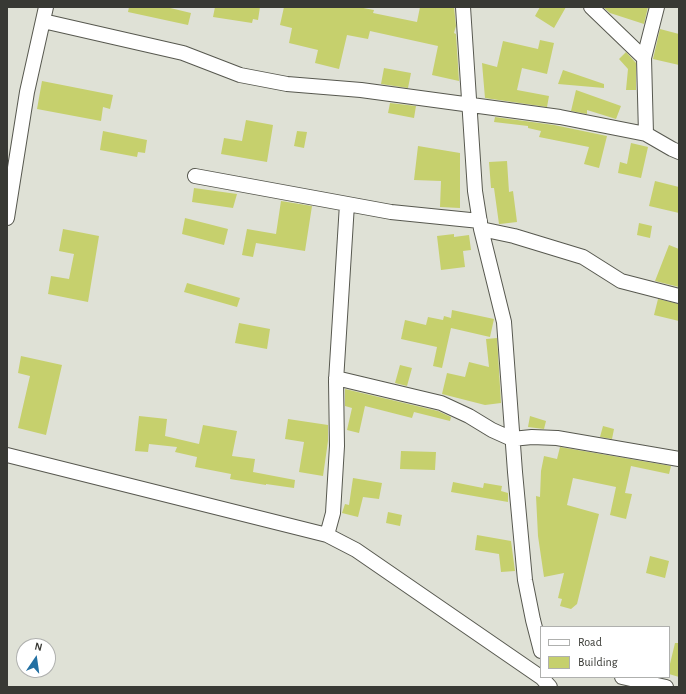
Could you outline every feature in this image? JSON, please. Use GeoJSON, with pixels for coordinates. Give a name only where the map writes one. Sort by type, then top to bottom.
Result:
{"type":"FeatureCollection","features":[{"type":"Feature","properties":{"kind":"street"},"geometry":{"type":"LineString","coordinates":[[7,218],[27,92],[46,7]]}},
{"type":"Feature","properties":{"kind":"street"},"geometry":{"type":"LineString","coordinates":[[463,7],[476,191],[481,225],[504,322],[512,440],[525,580],[540,647]]}},
{"type":"Feature","properties":{"kind":"street"},"geometry":{"type":"LineString","coordinates":[[591,7],[644,58]]}},
{"type":"Feature","properties":{"kind":"street"},"geometry":{"type":"LineString","coordinates":[[646,134],[644,58],[657,7]]}},
{"type":"Feature","properties":{"kind":"street"},"geometry":{"type":"LineString","coordinates":[[43,21],[183,53],[247,76],[287,84],[361,90],[469,106],[560,117],[646,134],[679,152]]}},
{"type":"Feature","properties":{"kind":"street"},"geometry":{"type":"LineString","coordinates":[[195,176],[391,212],[481,225],[583,257],[621,281],[679,296]]}},
{"type":"Feature","properties":{"kind":"street"},"geometry":{"type":"LineString","coordinates":[[327,535],[333,513],[337,446],[336,378],[347,204]]}},
{"type":"Feature","properties":{"kind":"street"},"geometry":{"type":"LineString","coordinates":[[336,378],[441,403],[469,416],[512,440],[532,437],[557,438],[679,459]]}},
{"type":"Feature","properties":{"kind":"street"},"geometry":{"type":"LineString","coordinates":[[7,455],[327,535],[356,550],[540,678]]}},
{"type":"Feature","properties":{"kind":"street"},"geometry":{"type":"LineString","coordinates":[[626,678],[666,687]]}},
{"type":"Feature","properties":{"kind":"building"},"geometry":{"type":"Polygon","coordinates":[[[129,7],[166,7],[191,13],[188,25],[128,12],[129,7]]]}},
{"type":"Feature","properties":{"kind":"building"},"geometry":{"type":"Polygon","coordinates":[[[215,7],[260,7],[258,20],[253,19],[252,23],[213,17],[215,7]]]}},
{"type":"Feature","properties":{"kind":"building"},"geometry":{"type":"Polygon","coordinates":[[[284,7],[358,7],[374,10],[373,13],[417,22],[420,7],[454,7],[456,26],[454,33],[456,34],[459,81],[432,75],[438,46],[370,31],[368,39],[347,35],[339,69],[315,63],[318,50],[289,43],[292,28],[280,25],[284,7]]]}},
{"type":"Feature","properties":{"kind":"building"},"geometry":{"type":"Polygon","coordinates":[[[540,7],[566,7],[554,28],[535,16],[540,7]]]}},
{"type":"Feature","properties":{"kind":"building"},"geometry":{"type":"Polygon","coordinates":[[[603,7],[648,7],[644,24],[610,13],[603,7]]]}},
{"type":"Feature","properties":{"kind":"building"},"geometry":{"type":"Polygon","coordinates":[[[660,29],[679,34],[679,65],[653,59],[660,29]]]}},
{"type":"Feature","properties":{"kind":"building"},"geometry":{"type":"Polygon","coordinates":[[[540,40],[554,43],[547,74],[522,68],[517,90],[549,96],[547,107],[485,98],[482,63],[497,67],[503,41],[538,49],[540,40]]]}},
{"type":"Feature","properties":{"kind":"building"},"geometry":{"type":"Polygon","coordinates":[[[626,52],[636,63],[636,90],[626,90],[628,69],[619,59],[626,52]]]}},
{"type":"Feature","properties":{"kind":"building"},"geometry":{"type":"Polygon","coordinates":[[[384,68],[411,73],[408,88],[381,84],[384,68]]]}},
{"type":"Feature","properties":{"kind":"building"},"geometry":{"type":"Polygon","coordinates":[[[563,70],[604,84],[604,88],[558,84],[563,70]]]}},
{"type":"Feature","properties":{"kind":"building"},"geometry":{"type":"Polygon","coordinates":[[[42,81],[113,95],[110,109],[103,107],[101,121],[37,109],[42,81]]]}},
{"type":"Feature","properties":{"kind":"building"},"geometry":{"type":"Polygon","coordinates":[[[576,90],[621,106],[616,119],[587,110],[587,114],[571,111],[576,90]]]}},
{"type":"Feature","properties":{"kind":"building"},"geometry":{"type":"Polygon","coordinates":[[[390,103],[416,106],[414,118],[388,113],[390,103]]]}},
{"type":"Feature","properties":{"kind":"building"},"geometry":{"type":"Polygon","coordinates":[[[495,117],[554,125],[607,136],[599,168],[584,164],[589,147],[539,137],[541,131],[528,128],[528,126],[494,122],[495,117]]]}},
{"type":"Feature","properties":{"kind":"building"},"geometry":{"type":"Polygon","coordinates":[[[246,120],[273,125],[267,162],[221,154],[224,138],[242,141],[246,120]]]}},
{"type":"Feature","properties":{"kind":"building"},"geometry":{"type":"Polygon","coordinates":[[[103,131],[147,140],[145,153],[138,152],[137,157],[100,150],[103,131]]]}},
{"type":"Feature","properties":{"kind":"building"},"geometry":{"type":"Polygon","coordinates":[[[297,131],[307,132],[304,148],[294,146],[297,131]]]}},
{"type":"Feature","properties":{"kind":"building"},"geometry":{"type":"Polygon","coordinates":[[[631,143],[648,147],[641,178],[618,173],[620,162],[627,164],[631,143]]]}},
{"type":"Feature","properties":{"kind":"building"},"geometry":{"type":"Polygon","coordinates":[[[418,146],[460,153],[460,208],[440,207],[441,181],[414,180],[418,146]]]}},
{"type":"Feature","properties":{"kind":"building"},"geometry":{"type":"Polygon","coordinates":[[[507,161],[509,192],[513,191],[517,222],[499,224],[494,188],[491,188],[489,162],[507,161]]]}},
{"type":"Feature","properties":{"kind":"building"},"geometry":{"type":"Polygon","coordinates":[[[655,181],[679,187],[679,213],[649,206],[655,181]]]}},
{"type":"Feature","properties":{"kind":"building"},"geometry":{"type":"Polygon","coordinates":[[[194,188],[237,194],[233,208],[192,202],[194,188]]]}},
{"type":"Feature","properties":{"kind":"building"},"geometry":{"type":"Polygon","coordinates":[[[281,201],[312,206],[305,251],[256,243],[253,257],[242,255],[247,229],[276,234],[281,201]]]}},
{"type":"Feature","properties":{"kind":"building"},"geometry":{"type":"Polygon","coordinates":[[[185,218],[228,229],[224,245],[182,234],[185,218]]]}},
{"type":"Feature","properties":{"kind":"building"},"geometry":{"type":"Polygon","coordinates":[[[639,223],[652,226],[650,238],[637,235],[639,223]]]}},
{"type":"Feature","properties":{"kind":"building"},"geometry":{"type":"Polygon","coordinates":[[[63,229],[99,236],[88,302],[48,294],[51,276],[69,279],[74,254],[59,251],[63,229]]]}},
{"type":"Feature","properties":{"kind":"building"},"geometry":{"type":"Polygon","coordinates":[[[454,234],[454,237],[469,235],[471,250],[463,251],[465,267],[441,270],[437,236],[454,234]]]}},
{"type":"Feature","properties":{"kind":"building"},"geometry":{"type":"Polygon","coordinates":[[[669,245],[679,249],[679,287],[655,281],[669,245]]]}},
{"type":"Feature","properties":{"kind":"building"},"geometry":{"type":"Polygon","coordinates":[[[187,283],[240,298],[237,307],[184,292],[187,283]]]}},
{"type":"Feature","properties":{"kind":"building"},"geometry":{"type":"Polygon","coordinates":[[[658,299],[679,304],[679,321],[654,315],[658,299]]]}},
{"type":"Feature","properties":{"kind":"building"},"geometry":{"type":"Polygon","coordinates":[[[452,310],[494,319],[490,337],[451,328],[442,368],[433,366],[437,347],[401,339],[405,320],[426,325],[428,317],[443,320],[444,316],[451,318],[452,310]]]}},
{"type":"Feature","properties":{"kind":"building"},"geometry":{"type":"Polygon","coordinates":[[[239,323],[270,329],[267,349],[235,343],[239,323]]]}},
{"type":"Feature","properties":{"kind":"building"},"geometry":{"type":"Polygon","coordinates":[[[497,338],[501,403],[485,405],[442,394],[447,373],[465,377],[469,362],[489,367],[486,339],[497,338]]]}},
{"type":"Feature","properties":{"kind":"building"},"geometry":{"type":"Polygon","coordinates":[[[21,356],[62,365],[46,435],[18,428],[30,376],[18,373],[21,356]]]}},
{"type":"Feature","properties":{"kind":"building"},"geometry":{"type":"Polygon","coordinates":[[[400,365],[412,368],[407,386],[395,383],[400,365]]]}},
{"type":"Feature","properties":{"kind":"building"},"geometry":{"type":"Polygon","coordinates":[[[345,389],[438,411],[451,417],[450,421],[414,412],[412,418],[365,406],[359,433],[347,430],[352,408],[345,406],[345,389]]]}},
{"type":"Feature","properties":{"kind":"building"},"geometry":{"type":"Polygon","coordinates":[[[139,416],[167,419],[165,436],[199,444],[203,425],[237,431],[232,456],[255,459],[253,472],[295,480],[294,488],[230,479],[231,474],[195,467],[197,457],[175,452],[177,447],[149,444],[148,452],[135,451],[139,416]]]}},
{"type":"Feature","properties":{"kind":"building"},"geometry":{"type":"Polygon","coordinates":[[[530,416],[546,421],[544,429],[528,427],[530,416]]]}},
{"type":"Feature","properties":{"kind":"building"},"geometry":{"type":"Polygon","coordinates":[[[288,419],[328,425],[328,441],[323,476],[299,472],[304,442],[285,439],[288,419]]]}},
{"type":"Feature","properties":{"kind":"building"},"geometry":{"type":"Polygon","coordinates":[[[603,426],[614,429],[612,439],[600,437],[603,426]]]}},
{"type":"Feature","properties":{"kind":"building"},"geometry":{"type":"Polygon","coordinates":[[[560,447],[671,466],[669,474],[631,466],[625,493],[632,494],[626,519],[610,515],[616,487],[573,478],[567,505],[599,514],[577,604],[571,609],[560,606],[562,599],[558,598],[564,573],[544,577],[538,536],[536,496],[540,497],[541,471],[544,456],[557,459],[560,447]]]}},
{"type":"Feature","properties":{"kind":"building"},"geometry":{"type":"Polygon","coordinates":[[[401,451],[436,452],[435,470],[400,469],[401,451]]]}},
{"type":"Feature","properties":{"kind":"building"},"geometry":{"type":"Polygon","coordinates":[[[353,478],[382,483],[379,499],[363,497],[358,517],[342,513],[345,504],[349,505],[353,478]]]}},
{"type":"Feature","properties":{"kind":"building"},"geometry":{"type":"Polygon","coordinates":[[[453,482],[483,488],[484,483],[502,486],[501,491],[508,493],[508,502],[451,492],[453,482]]]}},
{"type":"Feature","properties":{"kind":"building"},"geometry":{"type":"Polygon","coordinates":[[[388,512],[402,515],[400,526],[386,523],[388,512]]]}},
{"type":"Feature","properties":{"kind":"building"},"geometry":{"type":"Polygon","coordinates":[[[477,535],[511,541],[515,571],[501,572],[499,554],[475,550],[477,535]]]}},
{"type":"Feature","properties":{"kind":"building"},"geometry":{"type":"Polygon","coordinates":[[[650,556],[669,561],[665,578],[646,573],[650,556]]]}},
{"type":"Feature","properties":{"kind":"building"},"geometry":{"type":"Polygon","coordinates":[[[675,643],[679,643],[679,677],[670,674],[670,664],[675,643]]]}}]}
